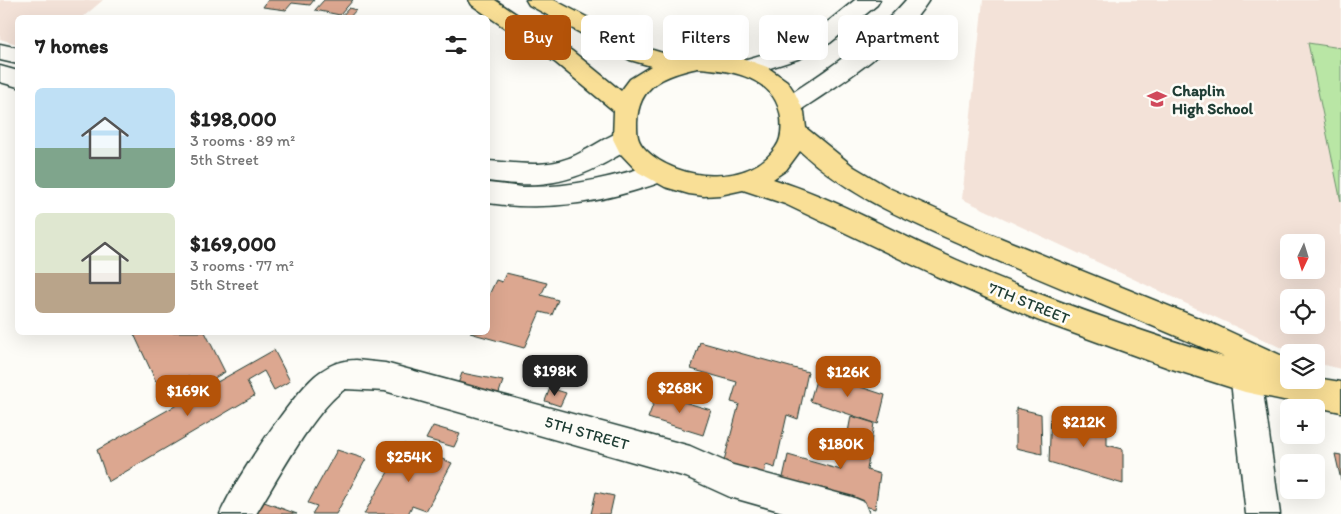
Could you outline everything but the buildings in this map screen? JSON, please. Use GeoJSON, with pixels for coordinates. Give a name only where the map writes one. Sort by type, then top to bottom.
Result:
{"type":"FeatureCollection","features":[{"type":"Feature","properties":{"kind":"highway"},"geometry":{"type":"LineString","coordinates":[[480,0],[513,20],[564,57],[624,106]]}},
{"type":"Feature","properties":{"kind":"highway"},"geometry":{"type":"LineString","coordinates":[[537,0],[638,54],[673,64]]}},
{"type":"Feature","properties":{"kind":"highway"},"geometry":{"type":"LineString","coordinates":[[706,60],[724,61],[748,67],[774,83],[791,105],[795,132],[787,152],[770,169],[746,181],[717,186],[686,184],[658,173],[638,158],[625,139],[624,106],[640,83],[652,74],[673,64],[706,60]]}},
{"type":"Feature","properties":{"kind":"highway","name":"7TH STREET"},"geometry":{"type":"LineString","coordinates":[[795,132],[828,161],[862,186],[974,239],[1172,319],[1244,364],[1321,390]]}},
{"type":"Feature","properties":{"kind":"highway","name":"7TH STREET"},"geometry":{"type":"LineString","coordinates":[[746,181],[794,196],[954,272],[1047,311],[1169,354],[1244,364],[1280,372]]}},
{"type":"Feature","properties":{"kind":"street"},"geometry":{"type":"LineString","coordinates":[[748,67],[793,53],[822,38],[869,0]]}},
{"type":"Feature","properties":{"kind":"street"},"geometry":{"type":"LineString","coordinates":[[791,105],[849,68],[895,27],[918,0]]}},
{"type":"Feature","properties":{"kind":"street"},"geometry":{"type":"LineString","coordinates":[[0,52],[15,55]]}},
{"type":"Feature","properties":{"kind":"street"},"geometry":{"type":"LineString","coordinates":[[0,74],[15,78]]}},
{"type":"Feature","properties":{"kind":"street"},"geometry":{"type":"LineString","coordinates":[[490,193],[526,197],[560,184],[625,139]]}},
{"type":"Feature","properties":{"kind":"street"},"geometry":{"type":"LineString","coordinates":[[490,171],[522,174],[560,184],[634,183],[658,173]]}},
{"type":"Feature","properties":{"kind":"street"},"geometry":{"type":"LineString","coordinates":[[1244,364],[1263,514]]}},
{"type":"Feature","properties":{"kind":"street","name":"5TH STREET"},"geometry":{"type":"LineString","coordinates":[[237,514],[309,404],[325,386],[338,376],[357,374],[385,377],[673,457],[690,462],[730,480],[852,514]]}},
{"type":"Feature","properties":{"kind":"shaded area"},"geometry":{"type":"Polygon","coordinates":[[[0,0],[103,0],[85,15],[15,15],[15,43],[0,39],[0,0]]]}},
{"type":"Feature","properties":{"kind":"shaded area","name":"Chaplin High School"},"geometry":{"type":"Polygon","coordinates":[[[983,0],[1341,0],[1341,369],[1325,365],[1325,344],[1280,344],[1280,347],[962,199],[983,0]]]}},
{"type":"Feature","properties":{"kind":"green space"},"geometry":{"type":"Polygon","coordinates":[[[1308,43],[1341,48],[1341,202],[1308,43]]]}},
{"type":"Feature","properties":{"kind":"place","name":"Chaplin High School"},"geometry":{"type":"Point","coordinates":[1157,99]}}]}
